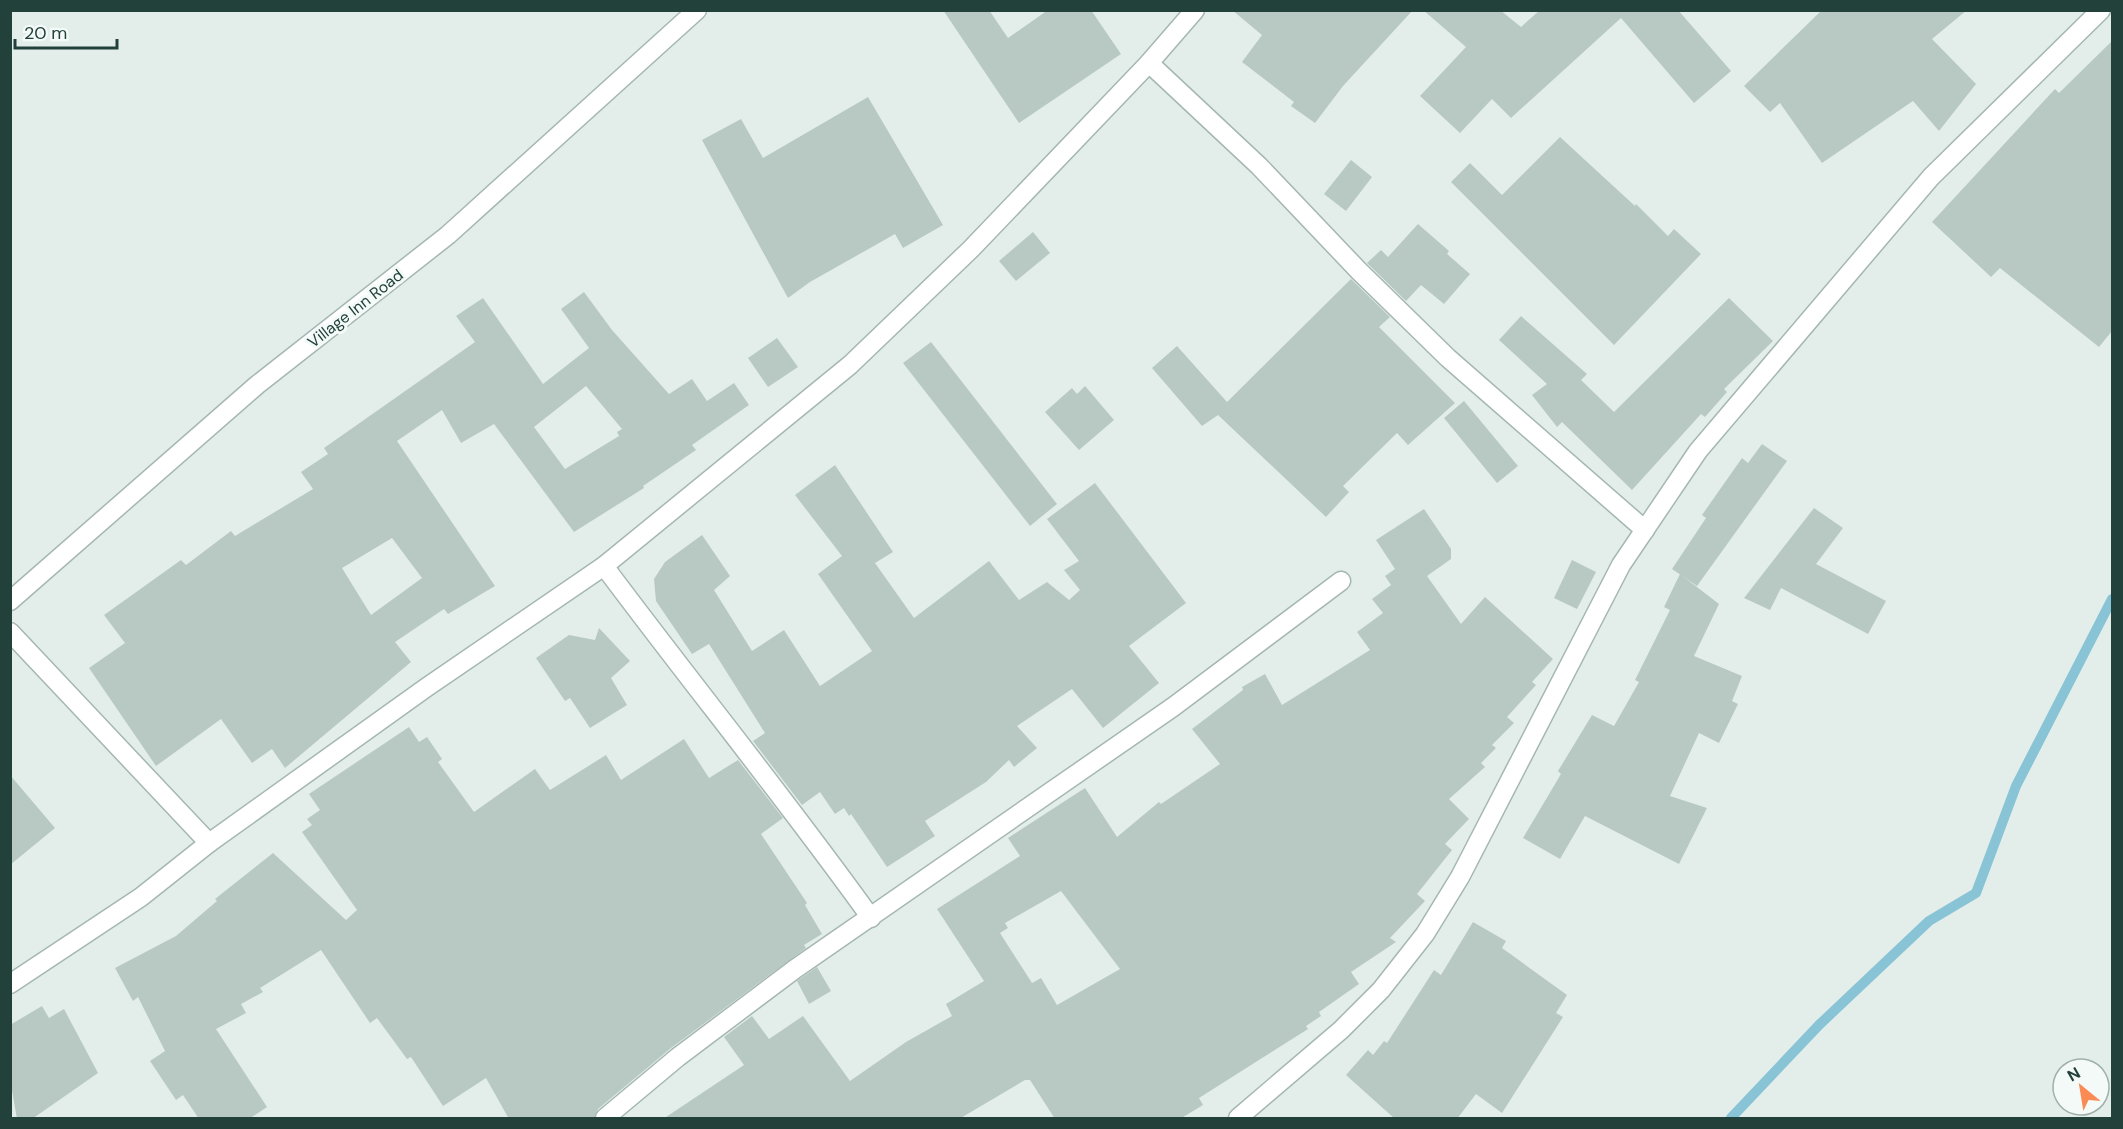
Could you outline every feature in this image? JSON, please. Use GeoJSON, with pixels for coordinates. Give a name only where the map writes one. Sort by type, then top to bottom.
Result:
{"type":"FeatureCollection","features":[{"type":"Feature","properties":{"kind":"street","name":"Village Inn Road"},"geometry":{"type":"LineString","coordinates":[[10,601],[257,385],[448,235],[697,10]]}},
{"type":"Feature","properties":{"kind":"street"},"geometry":{"type":"LineString","coordinates":[[10,984],[141,897],[209,843],[427,687],[604,566],[850,365],[971,249],[1149,63],[1195,10]]}},
{"type":"Feature","properties":{"kind":"street"},"geometry":{"type":"LineString","coordinates":[[1238,1119],[1341,1030],[1381,990],[1425,934],[1460,877],[1621,565],[1698,451],[1931,177],[2101,10]]}},
{"type":"Feature","properties":{"kind":"street"},"geometry":{"type":"LineString","coordinates":[[1149,63],[1259,166],[1359,271],[1448,358],[1645,530]]}},
{"type":"Feature","properties":{"kind":"street"},"geometry":{"type":"LineString","coordinates":[[604,566],[681,669],[792,808],[871,918]]}},
{"type":"Feature","properties":{"kind":"street"},"geometry":{"type":"LineString","coordinates":[[605,1119],[678,1057],[795,969],[1173,707],[1341,581]]}},
{"type":"Feature","properties":{"kind":"street"},"geometry":{"type":"LineString","coordinates":[[10,632],[209,843]]}},
{"type":"Feature","properties":{"kind":"building"},"geometry":{"type":"Polygon","coordinates":[[[943,10],[989,10],[1008,38],[1048,10],[1091,10],[1121,54],[1019,123],[943,10]]]}},
{"type":"Feature","properties":{"kind":"building"},"geometry":{"type":"Polygon","coordinates":[[[1232,10],[1413,10],[1343,86],[1315,123],[1291,106],[1294,102],[1242,62],[1262,35],[1232,10]]]}},
{"type":"Feature","properties":{"kind":"building"},"geometry":{"type":"Polygon","coordinates":[[[1423,10],[1500,10],[1521,27],[1540,10],[1678,10],[1731,71],[1694,103],[1621,18],[1511,118],[1492,99],[1460,133],[1420,96],[1466,47],[1423,10]]]}},
{"type":"Feature","properties":{"kind":"building"},"geometry":{"type":"Polygon","coordinates":[[[1822,10],[1967,10],[1932,39],[1976,84],[1939,131],[1913,101],[1822,163],[1780,103],[1770,112],[1744,86],[1822,10]]]}},
{"type":"Feature","properties":{"kind":"building"},"geometry":{"type":"Polygon","coordinates":[[[2112,41],[2112,331],[2099,347],[2000,268],[1991,277],[1932,222],[2055,89],[2059,93],[2112,41]]]}},
{"type":"Feature","properties":{"kind":"building"},"geometry":{"type":"Polygon","coordinates":[[[868,97],[943,225],[903,248],[895,234],[810,282],[788,298],[702,140],[741,119],[763,158],[868,97]]]}},
{"type":"Feature","properties":{"kind":"building"},"geometry":{"type":"Polygon","coordinates":[[[1560,137],[1635,206],[1636,204],[1668,236],[1674,229],[1701,254],[1614,345],[1451,182],[1470,163],[1502,195],[1560,137]]]}},
{"type":"Feature","properties":{"kind":"building"},"geometry":{"type":"Polygon","coordinates":[[[1351,160],[1372,177],[1346,211],[1324,194],[1351,160]]]}},
{"type":"Feature","properties":{"kind":"building"},"geometry":{"type":"Polygon","coordinates":[[[1418,224],[1449,251],[1447,254],[1470,274],[1444,304],[1421,285],[1406,301],[1367,263],[1381,250],[1388,257],[1418,224]]]}},
{"type":"Feature","properties":{"kind":"building"},"geometry":{"type":"Polygon","coordinates":[[[1033,232],[1050,253],[1016,281],[999,261],[1033,232]]]}},
{"type":"Feature","properties":{"kind":"building"},"geometry":{"type":"Polygon","coordinates":[[[1351,279],[1390,317],[1379,327],[1455,403],[1408,445],[1397,433],[1343,486],[1349,492],[1326,517],[1218,415],[1202,426],[1152,368],[1177,346],[1227,402],[1351,279]]]}},
{"type":"Feature","properties":{"kind":"building"},"geometry":{"type":"Polygon","coordinates":[[[584,292],[612,330],[669,394],[692,379],[707,401],[734,383],[749,405],[692,445],[696,450],[643,486],[644,488],[574,532],[494,424],[461,443],[442,410],[397,441],[495,586],[448,614],[444,609],[395,642],[411,662],[285,768],[272,749],[252,763],[221,719],[156,766],[89,668],[125,643],[104,615],[181,560],[186,565],[231,531],[235,536],[313,489],[301,472],[328,454],[324,448],[475,342],[456,316],[483,298],[543,384],[589,348],[561,309],[584,292]],[[586,386],[534,427],[565,469],[619,436],[617,432],[622,429],[586,386]],[[392,538],[342,568],[371,615],[422,578],[392,538]]]}},
{"type":"Feature","properties":{"kind":"building"},"geometry":{"type":"Polygon","coordinates":[[[1729,298],[1773,341],[1724,389],[1727,392],[1705,417],[1701,414],[1632,490],[1562,422],[1557,427],[1532,395],[1547,384],[1499,340],[1521,316],[1587,374],[1581,380],[1614,412],[1729,298]]]}},
{"type":"Feature","properties":{"kind":"building"},"geometry":{"type":"Polygon","coordinates":[[[777,338],[798,367],[768,387],[748,358],[777,338]]]}},
{"type":"Feature","properties":{"kind":"building"},"geometry":{"type":"Polygon","coordinates":[[[931,342],[1057,504],[1030,526],[903,363],[931,342]]]}},
{"type":"Feature","properties":{"kind":"building"},"geometry":{"type":"Polygon","coordinates":[[[1085,386],[1114,420],[1079,450],[1045,412],[1072,388],[1077,394],[1085,386]]]}},
{"type":"Feature","properties":{"kind":"building"},"geometry":{"type":"Polygon","coordinates":[[[1464,401],[1518,466],[1497,483],[1444,418],[1464,401]]]}},
{"type":"Feature","properties":{"kind":"building"},"geometry":{"type":"Polygon","coordinates":[[[1762,444],[1787,461],[1697,586],[1672,569],[1706,518],[1702,515],[1742,458],[1748,463],[1762,444]]]}},
{"type":"Feature","properties":{"kind":"building"},"geometry":{"type":"Polygon","coordinates":[[[835,465],[893,552],[875,563],[914,618],[989,561],[1019,600],[1047,582],[1069,600],[1080,590],[1064,570],[1079,561],[1047,519],[1095,483],[1186,603],[1129,646],[1159,683],[1103,728],[1072,689],[1017,726],[1037,748],[1014,767],[1009,760],[986,782],[925,821],[935,836],[887,867],[851,814],[849,816],[844,808],[835,814],[820,792],[802,805],[753,741],[765,733],[709,644],[692,654],[656,601],[654,579],[665,562],[702,535],[730,576],[714,590],[752,651],[784,630],[820,686],[872,651],[818,574],[842,556],[795,495],[835,465]]]}},
{"type":"Feature","properties":{"kind":"building"},"geometry":{"type":"Polygon","coordinates":[[[1814,508],[1843,528],[1816,564],[1886,601],[1868,634],[1781,588],[1770,610],[1744,598],[1814,508]]]}},
{"type":"Feature","properties":{"kind":"building"},"geometry":{"type":"Polygon","coordinates":[[[1424,509],[1451,549],[1451,559],[1427,576],[1461,624],[1485,597],[1553,659],[1532,682],[1536,685],[1507,717],[1514,723],[1492,745],[1496,748],[1481,763],[1485,767],[1449,799],[1469,819],[1445,844],[1452,850],[1417,894],[1425,901],[1390,938],[1396,942],[1351,972],[1359,984],[1319,1012],[1321,1016],[1306,1026],[1308,1029],[1199,1098],[1203,1105],[1180,1119],[1055,1119],[1030,1080],[1025,1080],[959,1119],[663,1119],[744,1065],[724,1037],[752,1016],[769,1039],[803,1016],[850,1081],[906,1042],[952,1016],[946,1004],[984,981],[937,909],[1020,856],[1008,838],[1085,788],[1117,837],[1159,802],[1161,804],[1220,764],[1192,729],[1243,690],[1242,687],[1265,674],[1282,705],[1370,650],[1357,632],[1383,613],[1372,599],[1391,585],[1385,576],[1395,569],[1376,540],[1424,509]],[[1061,891],[1005,923],[1008,928],[1000,933],[1032,983],[1041,978],[1057,1005],[1120,969],[1061,891]]]}},
{"type":"Feature","properties":{"kind":"building"},"geometry":{"type":"Polygon","coordinates":[[[1572,560],[1596,572],[1577,609],[1554,598],[1572,560]]]}},
{"type":"Feature","properties":{"kind":"building"},"geometry":{"type":"Polygon","coordinates":[[[1680,574],[1719,604],[1694,656],[1742,676],[1732,701],[1738,704],[1719,743],[1699,733],[1670,796],[1707,808],[1679,864],[1585,816],[1560,859],[1523,838],[1561,774],[1558,771],[1592,715],[1614,726],[1639,682],[1635,680],[1670,610],[1664,607],[1680,574]]]}},
{"type":"Feature","properties":{"kind":"building"},"geometry":{"type":"Polygon","coordinates":[[[599,628],[630,661],[611,678],[627,705],[590,728],[570,698],[565,701],[536,658],[569,635],[595,640],[599,628]]]}},
{"type":"Feature","properties":{"kind":"building"},"geometry":{"type":"Polygon","coordinates":[[[409,727],[419,742],[427,737],[442,759],[438,762],[474,812],[535,769],[550,790],[606,755],[621,780],[684,739],[709,778],[738,760],[783,818],[761,834],[807,903],[805,905],[822,934],[804,945],[806,948],[671,1048],[598,1109],[594,1119],[509,1119],[486,1078],[443,1106],[411,1057],[407,1059],[377,1018],[370,1023],[321,950],[260,988],[263,992],[241,1004],[246,1013],[216,1029],[267,1107],[249,1119],[199,1119],[183,1095],[176,1100],[150,1061],[165,1051],[138,997],[133,1001],[115,968],[176,936],[217,901],[215,899],[273,853],[346,920],[357,910],[302,832],[312,825],[307,819],[320,810],[309,794],[409,727]]]}},
{"type":"Feature","properties":{"kind":"building"},"geometry":{"type":"Polygon","coordinates":[[[10,775],[55,828],[10,865],[10,775]]]}},
{"type":"Feature","properties":{"kind":"building"},"geometry":{"type":"Polygon","coordinates":[[[1473,922],[1506,941],[1502,948],[1567,995],[1556,1013],[1563,1017],[1502,1113],[1476,1094],[1457,1119],[1395,1119],[1346,1075],[1368,1050],[1373,1055],[1384,1041],[1387,1043],[1434,970],[1441,975],[1473,922]]]}},
{"type":"Feature","properties":{"kind":"building"},"geometry":{"type":"Polygon","coordinates":[[[817,967],[831,991],[809,1004],[797,981],[817,967]]]}},
{"type":"Feature","properties":{"kind":"building"},"geometry":{"type":"Polygon","coordinates":[[[42,1006],[49,1018],[64,1009],[98,1073],[32,1119],[17,1119],[10,1079],[10,1025],[42,1006]]]}},
{"type":"Feature","properties":{"kind":"waterway"},"geometry":{"type":"LineString","coordinates":[[1731,1118],[1819,1025],[1929,921],[1976,893],[2016,786],[2112,599]]}}]}
